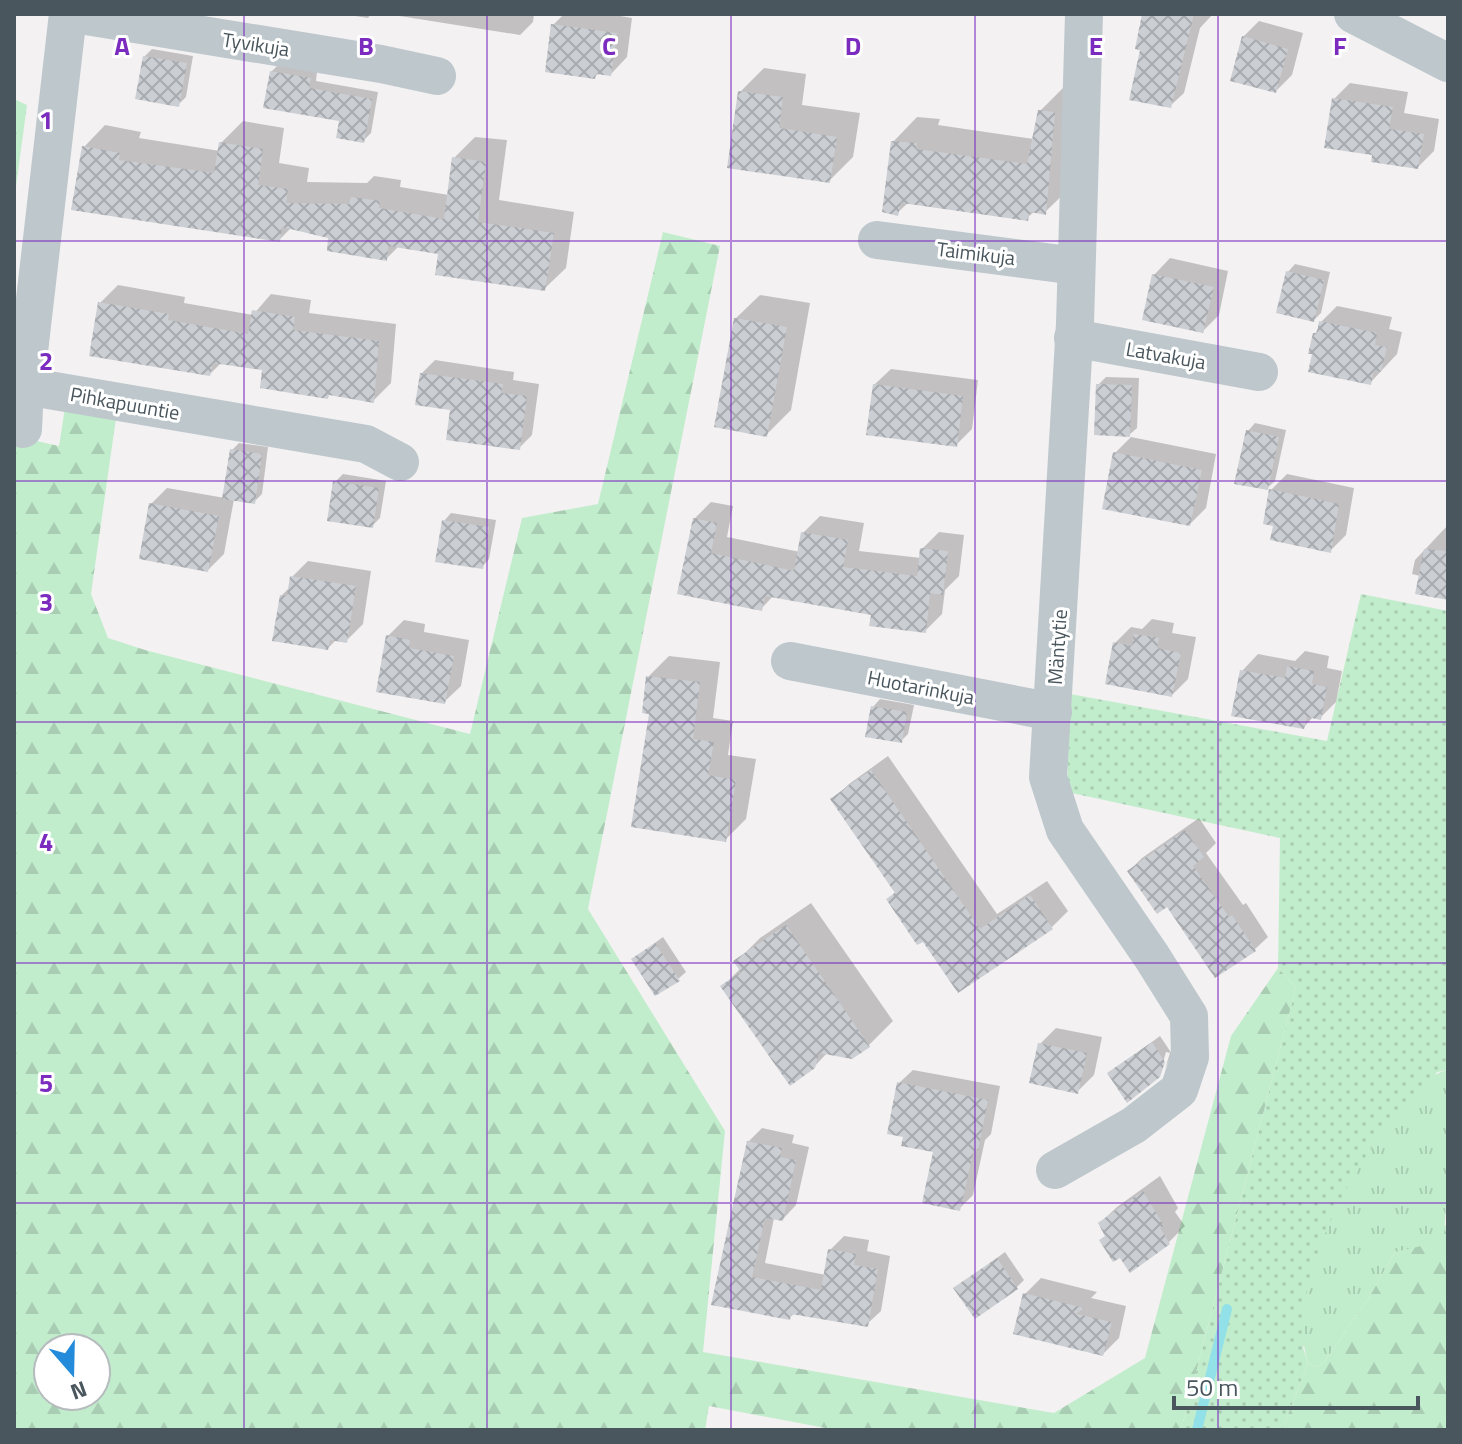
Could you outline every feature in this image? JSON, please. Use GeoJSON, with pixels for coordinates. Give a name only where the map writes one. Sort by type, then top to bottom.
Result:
{"type":"FeatureCollection","features":[{"type":"Feature","properties":{"kind":"street","name":"Tyvikuja"},"geometry":{"type":"LineString","coordinates":[[71,14],[381,64],[437,76]]}},
{"type":"Feature","properties":{"kind":"street"},"geometry":{"type":"LineString","coordinates":[[23,429],[25,386],[71,14]]}},
{"type":"Feature","properties":{"kind":"street","name":"Mäntytie"},"geometry":{"type":"LineString","coordinates":[[1055,1170],[1134,1125],[1179,1090],[1190,1057],[1189,1016],[1065,830],[1048,777],[1073,338],[1084,14]]}},
{"type":"Feature","properties":{"kind":"street"},"geometry":{"type":"LineString","coordinates":[[1353,14],[1448,63]]}},
{"type":"Feature","properties":{"kind":"street","name":"Taimikuja"},"geometry":{"type":"LineString","coordinates":[[877,240],[1076,266]]}},
{"type":"Feature","properties":{"kind":"street","name":"Latvakuja"},"geometry":{"type":"LineString","coordinates":[[1073,338],[1259,372]]}},
{"type":"Feature","properties":{"kind":"street","name":"Pihkapuuntie"},"geometry":{"type":"LineString","coordinates":[[25,386],[366,444],[400,462]]}},
{"type":"Feature","properties":{"kind":"street","name":"Huotarinkuja"},"geometry":{"type":"LineString","coordinates":[[790,661],[1053,712]]}},
{"type":"Feature","properties":{"kind":"green space"},"geometry":{"type":"Polygon","coordinates":[[[14,99],[27,105],[14,201],[14,99]]]}},
{"type":"Feature","properties":{"kind":"green space"},"geometry":{"type":"Polygon","coordinates":[[[663,232],[720,246],[588,909],[725,1131],[703,1352],[1054,1413],[1145,1358],[1231,1036],[1278,968],[1296,987],[1181,1430],[836,1430],[709,1406],[705,1430],[14,1430],[14,436],[59,446],[65,408],[116,418],[91,594],[108,638],[470,734],[522,518],[598,504],[663,232]]]}},
{"type":"Feature","properties":{"kind":"green space"},"geometry":{"type":"Polygon","coordinates":[[[1361,594],[1448,611],[1448,1070],[1437,1072],[1303,1348],[1308,1363],[1282,1430],[1181,1430],[1296,987],[1278,968],[1280,838],[1067,792],[1070,694],[1327,741],[1361,594]]]}},
{"type":"Feature","properties":{"kind":"green space"},"geometry":{"type":"Polygon","coordinates":[[[1448,1070],[1448,1202],[1444,1237],[1434,1243],[1395,1252],[1368,1299],[1325,1361],[1317,1367],[1308,1363],[1303,1332],[1306,1297],[1315,1260],[1330,1223],[1368,1152],[1389,1123],[1428,1081],[1448,1070]]]}},
{"type":"Feature","properties":{"kind":"green space"},"geometry":{"type":"Polygon","coordinates":[[[1448,1202],[1448,1430],[1282,1430],[1308,1363],[1317,1367],[1325,1361],[1368,1299],[1395,1252],[1414,1246],[1446,1225],[1448,1202]]]}},
{"type":"Feature","properties":{"kind":"building"},"geometry":{"type":"Polygon","coordinates":[[[1142,14],[1194,14],[1171,108],[1129,100],[1140,50],[1135,49],[1142,14]]]}},
{"type":"Feature","properties":{"kind":"building"},"geometry":{"type":"Polygon","coordinates":[[[551,24],[617,33],[611,76],[596,74],[595,79],[545,72],[551,24]]]}},
{"type":"Feature","properties":{"kind":"building"},"geometry":{"type":"Polygon","coordinates":[[[1242,36],[1288,49],[1276,93],[1230,81],[1242,36]]]}},
{"type":"Feature","properties":{"kind":"building"},"geometry":{"type":"Polygon","coordinates":[[[143,56],[187,63],[179,107],[135,99],[143,56]]]}},
{"type":"Feature","properties":{"kind":"building"},"geometry":{"type":"Polygon","coordinates":[[[270,71],[311,78],[309,88],[372,99],[364,143],[336,138],[339,121],[263,108],[270,71]]]}},
{"type":"Feature","properties":{"kind":"building"},"geometry":{"type":"Polygon","coordinates":[[[738,91],[783,97],[779,128],[837,137],[830,183],[727,168],[738,91]]]}},
{"type":"Feature","properties":{"kind":"building"},"geometry":{"type":"Polygon","coordinates":[[[1332,98],[1393,107],[1389,129],[1424,134],[1418,169],[1371,162],[1372,155],[1324,148],[1332,98]]]}},
{"type":"Feature","properties":{"kind":"building"},"geometry":{"type":"Polygon","coordinates":[[[1038,110],[1055,112],[1046,215],[1030,212],[1028,221],[902,203],[902,199],[898,216],[882,212],[891,141],[917,143],[916,149],[1027,164],[1038,110]]]}},
{"type":"Feature","properties":{"kind":"building"},"geometry":{"type":"Polygon","coordinates":[[[219,142],[263,149],[258,185],[288,189],[286,203],[349,204],[351,197],[380,201],[379,208],[444,219],[452,157],[486,162],[478,222],[554,233],[545,291],[435,275],[438,254],[388,246],[387,261],[327,251],[328,238],[282,227],[280,242],[71,210],[82,146],[120,153],[119,160],[214,173],[219,142]]]}},
{"type":"Feature","properties":{"kind":"building"},"geometry":{"type":"Polygon","coordinates":[[[1286,271],[1324,280],[1314,322],[1276,313],[1286,271]]]}},
{"type":"Feature","properties":{"kind":"building"},"geometry":{"type":"Polygon","coordinates":[[[1152,274],[1214,287],[1203,333],[1142,320],[1152,274]]]}},
{"type":"Feature","properties":{"kind":"building"},"geometry":{"type":"Polygon","coordinates":[[[98,302],[169,314],[168,320],[248,334],[252,310],[295,317],[293,330],[379,341],[374,403],[260,388],[262,370],[213,363],[210,376],[89,356],[98,302]]]}},
{"type":"Feature","properties":{"kind":"building"},"geometry":{"type":"Polygon","coordinates":[[[734,318],[787,327],[767,437],[714,427],[734,318]]]}},
{"type":"Feature","properties":{"kind":"building"},"geometry":{"type":"Polygon","coordinates":[[[1319,321],[1377,333],[1375,345],[1387,347],[1381,372],[1374,370],[1371,385],[1308,372],[1312,354],[1308,354],[1319,321]]]}},
{"type":"Feature","properties":{"kind":"building"},"geometry":{"type":"Polygon","coordinates":[[[420,373],[503,384],[501,393],[527,396],[520,450],[446,440],[450,410],[415,405],[420,373]]]}},
{"type":"Feature","properties":{"kind":"building"},"geometry":{"type":"Polygon","coordinates":[[[873,384],[963,396],[957,447],[866,435],[873,384]]]}},
{"type":"Feature","properties":{"kind":"building"},"geometry":{"type":"Polygon","coordinates":[[[1096,384],[1132,385],[1130,437],[1094,435],[1096,384]]]}},
{"type":"Feature","properties":{"kind":"building"},"geometry":{"type":"Polygon","coordinates":[[[1246,430],[1279,437],[1268,490],[1234,484],[1246,430]]]}},
{"type":"Feature","properties":{"kind":"building"},"geometry":{"type":"Polygon","coordinates":[[[230,449],[262,454],[255,504],[222,499],[230,449]]]}},
{"type":"Feature","properties":{"kind":"building"},"geometry":{"type":"Polygon","coordinates":[[[1113,452],[1202,470],[1190,526],[1102,509],[1113,452]]]}},
{"type":"Feature","properties":{"kind":"building"},"geometry":{"type":"Polygon","coordinates":[[[333,481],[379,488],[373,528],[327,521],[333,481]]]}},
{"type":"Feature","properties":{"kind":"building"},"geometry":{"type":"Polygon","coordinates":[[[1269,489],[1339,504],[1331,553],[1270,540],[1273,526],[1263,524],[1269,489]]]}},
{"type":"Feature","properties":{"kind":"building"},"geometry":{"type":"Polygon","coordinates":[[[149,503],[219,516],[208,572],[139,559],[149,503]]]}},
{"type":"Feature","properties":{"kind":"building"},"geometry":{"type":"Polygon","coordinates":[[[693,518],[717,523],[711,553],[794,571],[801,532],[848,540],[843,567],[917,576],[920,548],[948,551],[943,595],[930,593],[926,633],[869,626],[871,615],[765,596],[762,611],[677,594],[693,518]]]}},
{"type":"Feature","properties":{"kind":"building"},"geometry":{"type":"Polygon","coordinates":[[[442,520],[489,527],[483,569],[435,562],[442,520]]]}},
{"type":"Feature","properties":{"kind":"building"},"geometry":{"type":"Polygon","coordinates":[[[1424,549],[1448,551],[1448,600],[1415,594],[1424,549]]]}},
{"type":"Feature","properties":{"kind":"building"},"geometry":{"type":"Polygon","coordinates":[[[290,576],[356,586],[347,643],[330,640],[328,650],[272,641],[280,595],[287,596],[290,576]]]}},
{"type":"Feature","properties":{"kind":"building"},"geometry":{"type":"Polygon","coordinates":[[[1134,634],[1159,638],[1157,648],[1181,653],[1172,697],[1105,684],[1113,642],[1132,646],[1134,634]]]}},
{"type":"Feature","properties":{"kind":"building"},"geometry":{"type":"Polygon","coordinates":[[[386,635],[410,640],[409,648],[454,656],[445,704],[376,692],[386,635]]]}},
{"type":"Feature","properties":{"kind":"building"},"geometry":{"type":"Polygon","coordinates":[[[1287,666],[1314,671],[1312,684],[1327,687],[1321,720],[1307,717],[1304,729],[1231,716],[1240,670],[1285,678],[1287,666]]]}},
{"type":"Feature","properties":{"kind":"building"},"geometry":{"type":"Polygon","coordinates":[[[646,676],[700,682],[693,739],[714,742],[708,775],[736,780],[726,842],[631,827],[649,714],[642,713],[646,676]]]}},
{"type":"Feature","properties":{"kind":"building"},"geometry":{"type":"Polygon","coordinates":[[[871,706],[907,712],[902,743],[865,737],[871,706]]]}},
{"type":"Feature","properties":{"kind":"building"},"geometry":{"type":"Polygon","coordinates":[[[871,770],[980,929],[1030,895],[1053,929],[958,993],[923,942],[917,945],[886,899],[895,893],[830,799],[871,770]]]}},
{"type":"Feature","properties":{"kind":"building"},"geometry":{"type":"Polygon","coordinates":[[[1185,830],[1204,857],[1193,866],[1256,951],[1215,978],[1167,907],[1157,914],[1127,871],[1185,830]]]}},
{"type":"Feature","properties":{"kind":"building"},"geometry":{"type":"Polygon","coordinates":[[[786,925],[870,1047],[852,1059],[819,1053],[815,1068],[790,1086],[720,986],[741,972],[733,961],[786,925]]]}},
{"type":"Feature","properties":{"kind":"building"},"geometry":{"type":"Polygon","coordinates":[[[655,943],[680,981],[655,996],[631,959],[655,943]]]}},
{"type":"Feature","properties":{"kind":"building"},"geometry":{"type":"Polygon","coordinates":[[[1152,1042],[1165,1062],[1160,1077],[1127,1103],[1107,1073],[1152,1042]]]}},
{"type":"Feature","properties":{"kind":"building"},"geometry":{"type":"Polygon","coordinates":[[[1038,1043],[1087,1053],[1078,1094],[1029,1083],[1038,1043]]]}},
{"type":"Feature","properties":{"kind":"building"},"geometry":{"type":"Polygon","coordinates":[[[897,1082],[988,1100],[978,1150],[974,1149],[960,1211],[922,1203],[933,1152],[901,1146],[903,1137],[887,1134],[897,1082]]]}},
{"type":"Feature","properties":{"kind":"building"},"geometry":{"type":"Polygon","coordinates":[[[747,1141],[782,1148],[780,1157],[796,1160],[783,1221],[765,1218],[752,1277],[821,1290],[828,1249],[856,1254],[854,1265],[878,1269],[868,1327],[791,1314],[790,1320],[711,1305],[747,1141]]]}},
{"type":"Feature","properties":{"kind":"building"},"geometry":{"type":"Polygon","coordinates":[[[1143,1191],[1164,1226],[1160,1228],[1170,1244],[1130,1273],[1120,1258],[1113,1262],[1099,1240],[1105,1236],[1098,1223],[1143,1191]]]}},
{"type":"Feature","properties":{"kind":"building"},"geometry":{"type":"Polygon","coordinates":[[[997,1258],[1018,1289],[975,1319],[953,1288],[997,1258]]]}},
{"type":"Feature","properties":{"kind":"building"},"geometry":{"type":"Polygon","coordinates":[[[1023,1293],[1084,1308],[1076,1314],[1112,1322],[1103,1356],[1013,1334],[1023,1293]]]}},
{"type":"Feature","properties":{"kind":"waterway"},"geometry":{"type":"LineString","coordinates":[[1197,1430],[1227,1309]]}}]}
